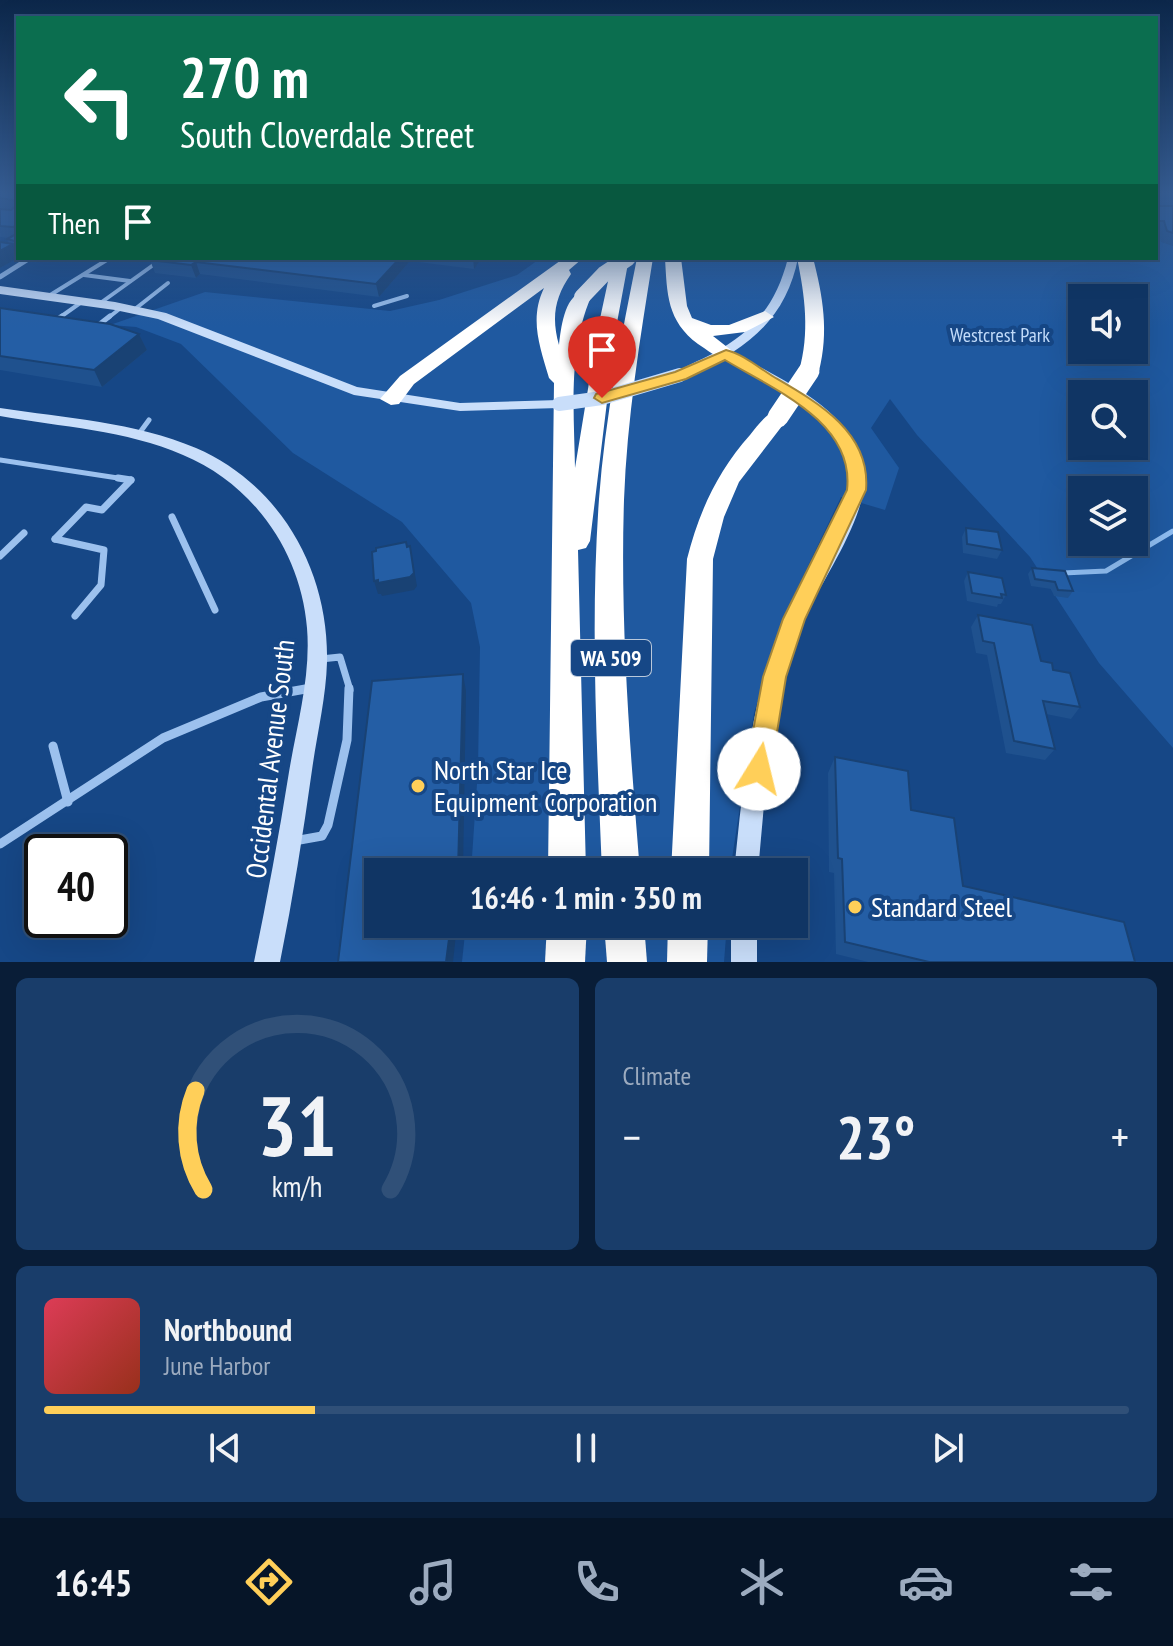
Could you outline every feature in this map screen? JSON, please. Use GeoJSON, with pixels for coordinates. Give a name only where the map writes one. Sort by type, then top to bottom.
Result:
{"type":"FeatureCollection","features":[{"type":"Feature","properties":{"kind":"highway"},"geometry":{"type":"LineString","coordinates":[[391,399],[407,380],[574,260]]}},
{"type":"Feature","properties":{"kind":"highway"},"geometry":{"type":"LineString","coordinates":[[561,397],[544,314],[553,287],[575,260]]}},
{"type":"Feature","properties":{"kind":"highway","name":"WA 509"},"geometry":{"type":"LineString","coordinates":[[567,858],[565,635],[593,418],[621,260]]}},
{"type":"Feature","properties":{"kind":"highway"},"geometry":{"type":"LineString","coordinates":[[565,635],[561,397],[571,322],[582,297],[604,274],[625,260]]}},
{"type":"Feature","properties":{"kind":"highway","name":"WA 509"},"geometry":{"type":"LineString","coordinates":[[620,858],[612,713],[610,545],[616,444],[645,260]]}},
{"type":"Feature","properties":{"kind":"highway"},"geometry":{"type":"LineString","coordinates":[[673,260],[680,316],[689,329],[726,354]]}},
{"type":"Feature","properties":{"kind":"highway"},"geometry":{"type":"LineString","coordinates":[[690,858],[700,559],[707,522],[736,463],[778,417],[809,371],[813,353],[815,295],[806,260]]}},
{"type":"Feature","properties":{"kind":"highway"},"geometry":{"type":"LineString","coordinates":[[680,316],[700,329],[719,332],[765,317]]}},
{"type":"Feature","properties":{"kind":"highway"},"geometry":{"type":"LineString","coordinates":[[565,962],[566,938]]}},
{"type":"Feature","properties":{"kind":"highway"},"geometry":{"type":"LineString","coordinates":[[625,938],[627,962]]}},
{"type":"Feature","properties":{"kind":"highway"},"geometry":{"type":"LineString","coordinates":[[687,962],[688,938]]}},
{"type":"Feature","properties":{"kind":"main road"},"geometry":{"type":"LineString","coordinates":[[0,290],[129,308],[180,321],[329,384],[391,399],[460,407],[536,407],[561,397],[602,398],[680,375],[726,354],[748,337],[778,305],[793,260]]}},
{"type":"Feature","properties":{"kind":"main road"},"geometry":{"type":"LineString","coordinates":[[230,342],[240,354],[282,374],[368,405],[442,415],[495,417],[529,414],[561,397]]}},
{"type":"Feature","properties":{"kind":"main road"},"geometry":{"type":"LineString","coordinates":[[726,354],[807,403],[832,422],[851,449],[858,474],[857,490],[794,619],[775,677],[762,746],[748,858]]}},
{"type":"Feature","properties":{"kind":"main road","name":"Occidental Avenue South"},"geometry":{"type":"LineString","coordinates":[[0,412],[138,435],[170,444],[206,460],[233,474],[259,496],[286,533],[300,560],[312,601],[318,659],[291,842],[267,962]]}},
{"type":"Feature","properties":{"kind":"main road"},"geometry":{"type":"LineString","coordinates":[[744,938],[744,962]]}},
{"type":"Feature","properties":{"kind":"street"},"geometry":{"type":"LineString","coordinates":[[0,277],[27,260]]}},
{"type":"Feature","properties":{"kind":"lane"},"geometry":{"type":"LineString","coordinates":[[47,297],[107,260]]}},
{"type":"Feature","properties":{"kind":"lane"},"geometry":{"type":"LineString","coordinates":[[99,304],[160,260]]}},
{"type":"Feature","properties":{"kind":"lane"},"geometry":{"type":"LineString","coordinates":[[84,275],[130,281]]}},
{"type":"Feature","properties":{"kind":"lane"},"geometry":{"type":"LineString","coordinates":[[103,332],[92,330],[168,283]]}},
{"type":"Feature","properties":{"kind":"lane"},"geometry":{"type":"LineString","coordinates":[[374,306],[407,296]]}},
{"type":"Feature","properties":{"kind":"lane"},"geometry":{"type":"LineString","coordinates":[[48,325],[83,301]]}},
{"type":"Feature","properties":{"kind":"lane"},"geometry":{"type":"LineString","coordinates":[[138,435],[149,420]]}},
{"type":"Feature","properties":{"kind":"lane"},"geometry":{"type":"LineString","coordinates":[[0,460],[131,480],[102,510],[86,507],[55,539],[104,550],[101,585],[75,616]]}},
{"type":"Feature","properties":{"kind":"lane"},"geometry":{"type":"LineString","coordinates":[[172,517],[215,610]]}},
{"type":"Feature","properties":{"kind":"lane"},"geometry":{"type":"LineString","coordinates":[[0,556],[24,533]]}},
{"type":"Feature","properties":{"kind":"lane"},"geometry":{"type":"LineString","coordinates":[[291,842],[322,836],[328,825],[349,721],[351,693],[345,665],[340,657],[318,659]]}},
{"type":"Feature","properties":{"kind":"lane"},"geometry":{"type":"LineString","coordinates":[[0,844],[163,738],[261,697],[314,688]]}},
{"type":"Feature","properties":{"kind":"lane"},"geometry":{"type":"LineString","coordinates":[[53,746],[68,802]]}},
{"type":"Feature","properties":{"kind":"green space","name":"Westcrest Park"},"geometry":{"type":"Polygon","coordinates":[[[1158,237],[1173,237],[1173,748],[1099,663],[1030,557],[917,435],[890,399],[871,428],[899,468],[885,510],[841,497],[783,618],[754,713],[732,858],[472,858],[478,769],[480,647],[471,603],[402,522],[293,453],[181,344],[136,327],[110,325],[205,292],[390,311],[439,300],[517,275],[538,260],[1158,260],[1158,237]]]}},
{"type":"Feature","properties":{"kind":"green space"},"geometry":{"type":"Polygon","coordinates":[[[465,938],[726,938],[724,962],[462,962],[465,938]]]}},
{"type":"Feature","properties":{"kind":"building"},"geometry":{"type":"Polygon","coordinates":[[[0,242],[13,244],[0,251],[0,242]]]}},
{"type":"Feature","properties":{"kind":"building"},"geometry":{"type":"Polygon","coordinates":[[[150,260],[398,260],[376,284],[196,262],[191,265],[150,260]]]}},
{"type":"Feature","properties":{"kind":"building"},"geometry":{"type":"Polygon","coordinates":[[[0,308],[110,324],[139,334],[94,370],[0,356],[0,308]]]}},
{"type":"Feature","properties":{"kind":"building"},"geometry":{"type":"Polygon","coordinates":[[[966,528],[998,532],[1002,550],[967,544],[966,528]]]}},
{"type":"Feature","properties":{"kind":"building"},"geometry":{"type":"Polygon","coordinates":[[[406,542],[407,547],[410,546],[414,573],[410,577],[378,583],[378,580],[374,581],[372,552],[376,548],[406,542]]]}},
{"type":"Feature","properties":{"kind":"building"},"geometry":{"type":"Polygon","coordinates":[[[1032,568],[1065,571],[1073,591],[1058,590],[1055,582],[1035,579],[1032,568]]]}},
{"type":"Feature","properties":{"kind":"building"},"geometry":{"type":"Polygon","coordinates":[[[968,572],[1002,578],[1006,595],[1001,594],[1002,598],[972,593],[968,572]]]}},
{"type":"Feature","properties":{"kind":"building"},"geometry":{"type":"Polygon","coordinates":[[[978,615],[1032,625],[1041,661],[1052,663],[1053,670],[1070,673],[1080,707],[1043,701],[1055,749],[1014,741],[994,643],[983,641],[978,615]]]}},
{"type":"Feature","properties":{"kind":"building"},"geometry":{"type":"Polygon","coordinates":[[[463,674],[458,858],[364,858],[364,938],[449,938],[446,962],[338,962],[372,681],[463,674]]]}},
{"type":"Feature","properties":{"kind":"building"},"geometry":{"type":"Polygon","coordinates":[[[835,757],[908,771],[911,810],[954,818],[963,886],[1124,922],[1135,962],[929,962],[845,942],[842,859],[838,858],[835,757]]]}},
{"type":"Feature","properties":{"kind":"waterway"},"geometry":{"type":"LineString","coordinates":[[1063,573],[1106,571],[1173,531]]}},
{"type":"Feature","properties":{"kind":"place","name":"North Star Ice Equipment Corporation"},"geometry":{"type":"Point","coordinates":[418,786]}},
{"type":"Feature","properties":{"kind":"place","name":"Standard Steel"},"geometry":{"type":"Point","coordinates":[855,907]}},
{"type":"Feature","properties":{"kind":"route"},"geometry":{"type":"LineString","coordinates":[[602,398],[680,375],[726,354],[807,403],[832,422],[851,449],[858,474],[857,490],[794,619],[775,677],[759,769]]}}]}
